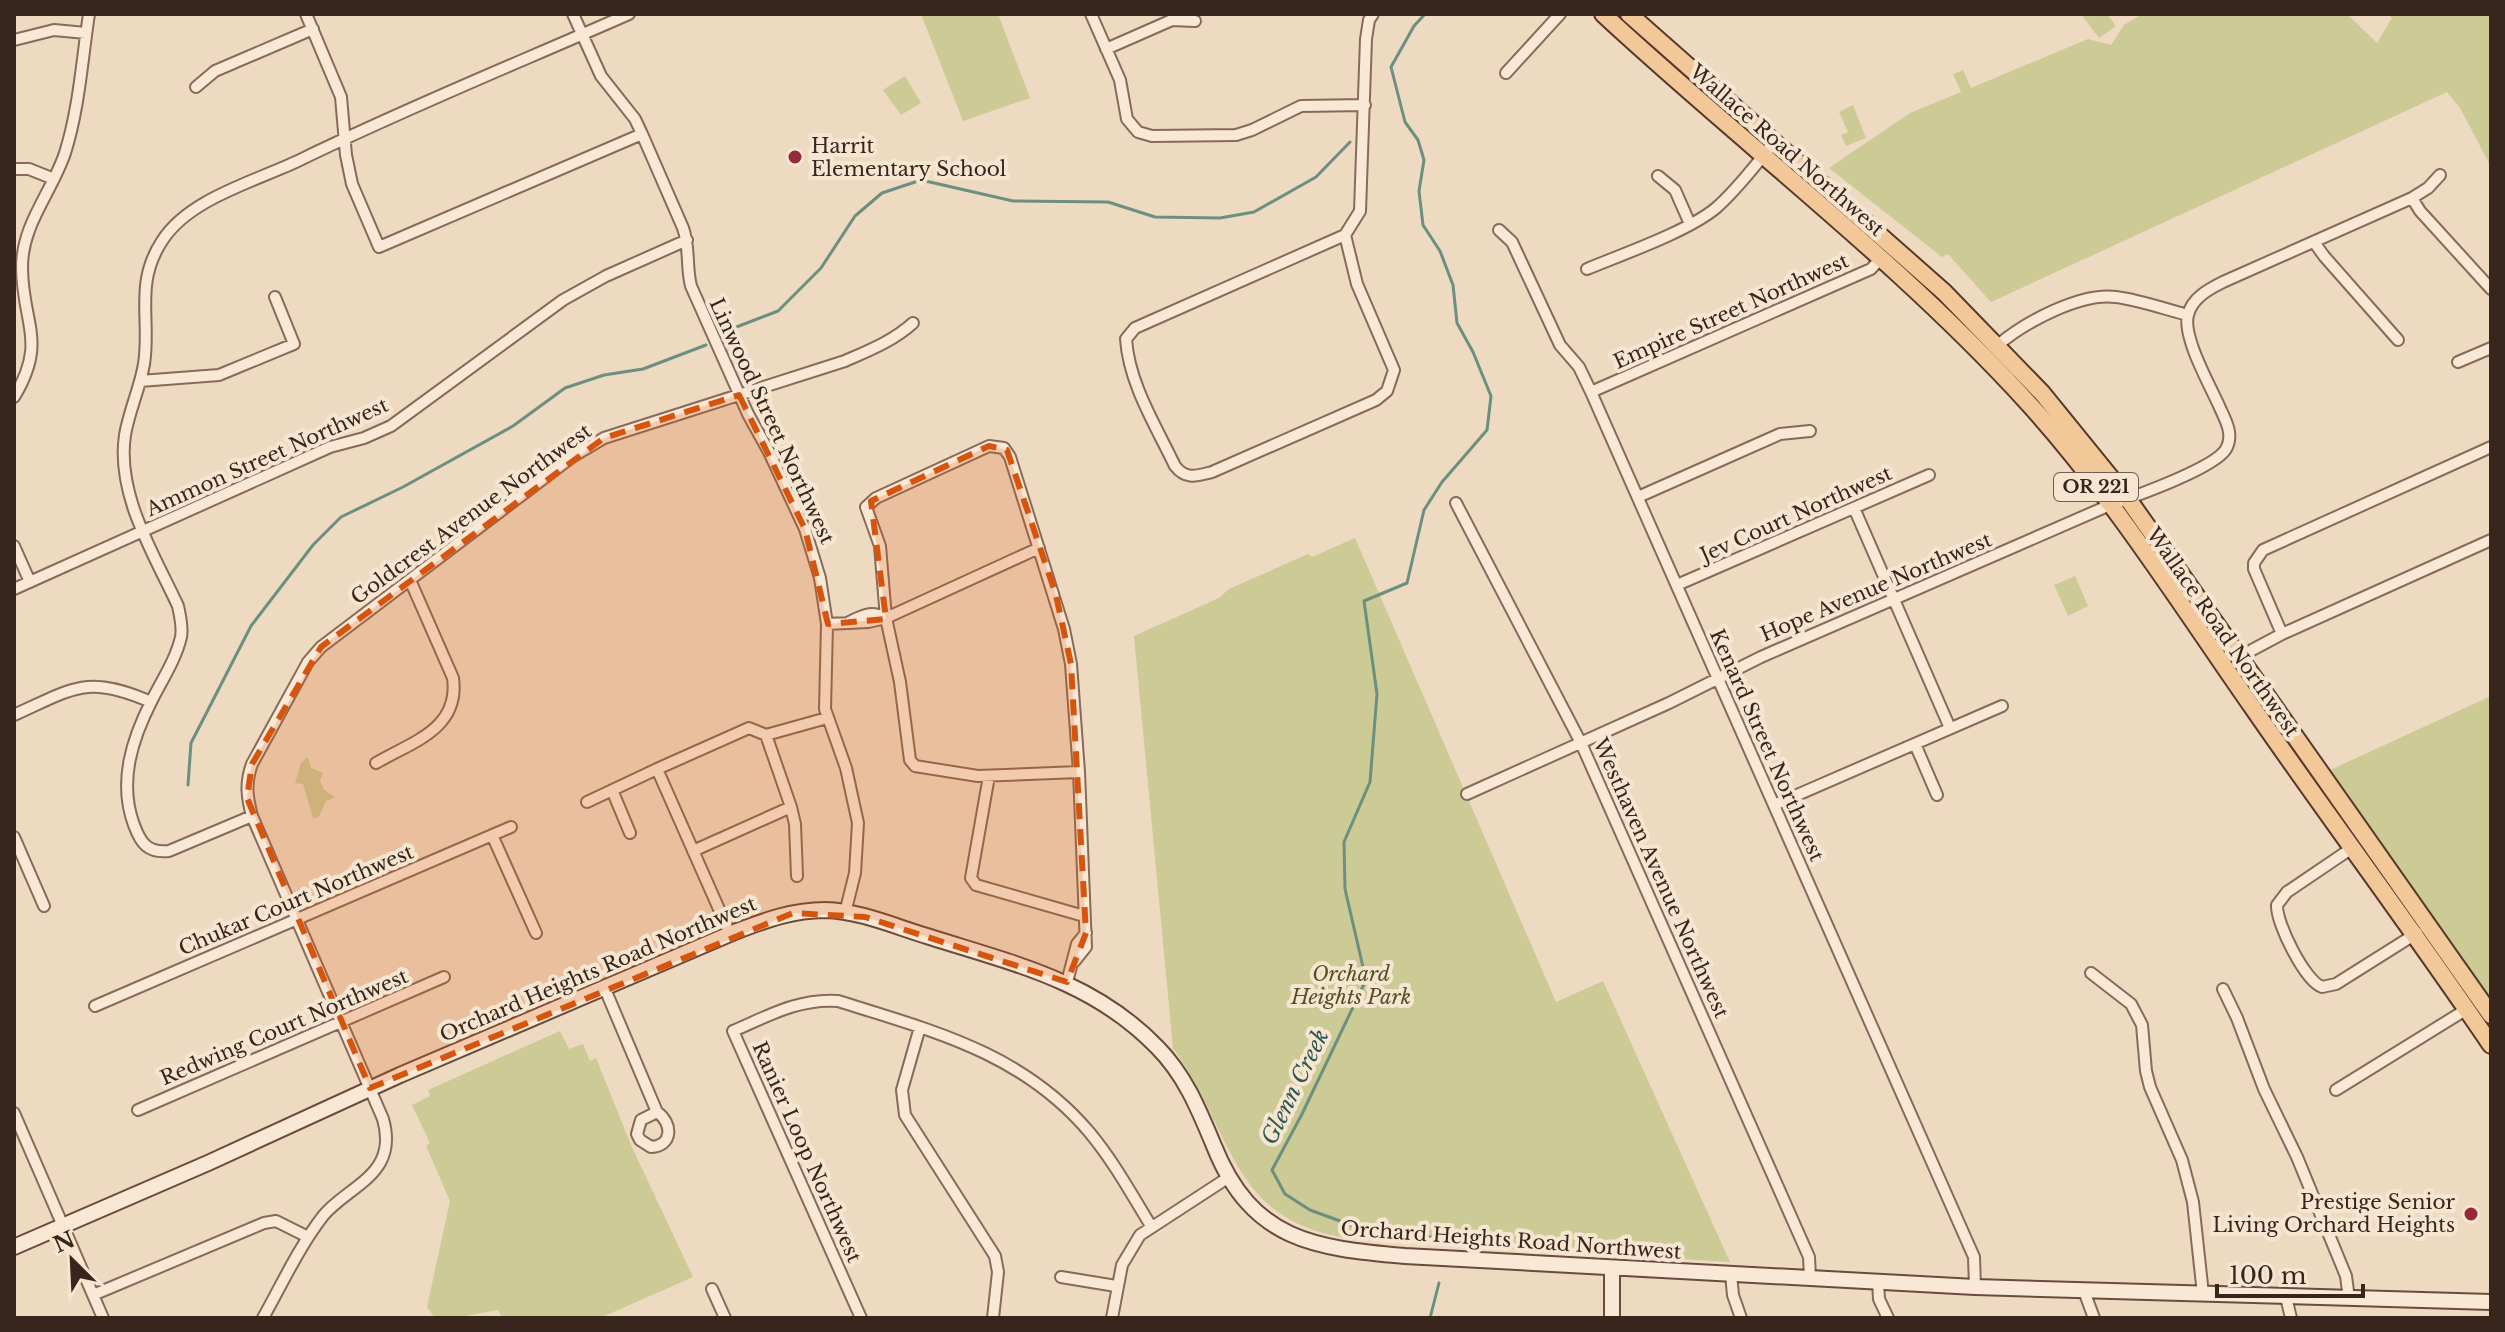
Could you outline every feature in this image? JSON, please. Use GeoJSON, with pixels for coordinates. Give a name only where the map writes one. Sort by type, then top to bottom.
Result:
{"type":"FeatureCollection","features":[{"type":"Feature","properties":{"kind":"main road","name":"Wallace Road Northwest"},"geometry":{"type":"LineString","coordinates":[[1603,14],[1762,157],[1881,258],[2001,374],[2068,450],[2110,505],[2352,848],[2491,1015]]}},
{"type":"Feature","properties":{"kind":"main road","name":"Wallace Road Northwest"},"geometry":{"type":"LineString","coordinates":[[1629,14],[1897,250],[1998,345],[2042,393],[2128,499],[2324,780],[2422,930],[2491,1045]]}},
{"type":"Feature","properties":{"kind":"main road"},"geometry":{"type":"LineString","coordinates":[[2258,715],[2269,716],[2299,758],[2324,780]]}},
{"type":"Feature","properties":{"kind":"main road","name":"Orchard Heights Road Northwest"},"geometry":{"type":"LineString","coordinates":[[14,1247],[208,1163],[370,1088],[730,934],[793,913],[826,910],[991,956],[1067,982],[1112,1008],[1138,1028],[1174,1066],[1197,1105],[1229,1177],[1261,1215],[1293,1236],[1322,1247],[1405,1256],[1975,1287],[2491,1302]]}},
{"type":"Feature","properties":{"kind":"main road"},"geometry":{"type":"LineString","coordinates":[[1612,1268],[1612,1318]]}},
{"type":"Feature","properties":{"kind":"street"},"geometry":{"type":"LineString","coordinates":[[14,397],[29,368],[33,347],[31,323],[19,291],[24,244],[54,179],[71,132],[89,14]]}},
{"type":"Feature","properties":{"kind":"street"},"geometry":{"type":"LineString","coordinates":[[306,14],[341,97],[352,184],[379,247],[642,134]]}},
{"type":"Feature","properties":{"kind":"street","name":"Linwood Street Northwest"},"geometry":{"type":"LineString","coordinates":[[573,14],[601,76],[635,119],[642,134],[687,240],[691,286],[739,395],[805,529],[820,578],[827,624],[824,687],[827,718],[842,756],[856,809],[855,873],[845,913]]}},
{"type":"Feature","properties":{"kind":"street"},"geometry":{"type":"LineString","coordinates":[[252,816],[169,851],[158,852],[141,843],[131,817],[127,775],[132,749],[181,638],[178,606],[133,505],[123,460],[125,433],[144,361],[143,297],[146,275],[162,240],[176,223],[209,201],[629,14]]}},
{"type":"Feature","properties":{"kind":"street"},"geometry":{"type":"LineString","coordinates":[[1091,14],[1120,80],[1127,119],[1138,132],[1152,136],[1236,135],[1260,127],[1301,106],[1365,105]]}},
{"type":"Feature","properties":{"kind":"street"},"geometry":{"type":"LineString","coordinates":[[1345,235],[1357,284],[1394,370],[1387,391],[1376,400],[1212,472],[1191,477],[1181,474],[1133,376],[1127,358],[1126,339],[1135,328],[1345,235],[1360,211],[1366,39],[1373,14]]}},
{"type":"Feature","properties":{"kind":"street"},"geometry":{"type":"LineString","coordinates":[[1506,73],[1560,14]]}},
{"type":"Feature","properties":{"kind":"street"},"geometry":{"type":"LineString","coordinates":[[1106,49],[1172,20],[1195,21]]}},
{"type":"Feature","properties":{"kind":"street"},"geometry":{"type":"LineString","coordinates":[[196,87],[215,71],[313,29]]}},
{"type":"Feature","properties":{"kind":"street"},"geometry":{"type":"LineString","coordinates":[[14,40],[54,30],[86,33]]}},
{"type":"Feature","properties":{"kind":"street"},"geometry":{"type":"LineString","coordinates":[[1587,269],[1690,224],[1714,210],[1735,191],[1774,143]]}},
{"type":"Feature","properties":{"kind":"street"},"geometry":{"type":"LineString","coordinates":[[14,169],[29,169],[54,179]]}},
{"type":"Feature","properties":{"kind":"street"},"geometry":{"type":"LineString","coordinates":[[1998,345],[2020,328],[2077,302],[2102,296],[2188,315],[2198,298],[2210,288],[2412,198],[2428,188],[2440,175]]}},
{"type":"Feature","properties":{"kind":"street"},"geometry":{"type":"LineString","coordinates":[[1658,176],[1675,190],[1690,224]]}},
{"type":"Feature","properties":{"kind":"street"},"geometry":{"type":"LineString","coordinates":[[2412,198],[2420,211],[2491,289]]}},
{"type":"Feature","properties":{"kind":"street","name":"Kenard Street Northwest"},"geometry":{"type":"LineString","coordinates":[[1499,230],[1512,242],[1560,345],[1579,367],[1591,392],[1974,1257],[1975,1287]]}},
{"type":"Feature","properties":{"kind":"street","name":"Ammon Street Northwest"},"geometry":{"type":"LineString","coordinates":[[14,589],[330,447],[364,438],[391,426],[574,293],[687,240]]}},
{"type":"Feature","properties":{"kind":"street"},"geometry":{"type":"LineString","coordinates":[[2314,242],[2398,340]]}},
{"type":"Feature","properties":{"kind":"street","name":"Empire Street Northwest"},"geometry":{"type":"LineString","coordinates":[[1591,392],[1871,269],[1881,258]]}},
{"type":"Feature","properties":{"kind":"street"},"geometry":{"type":"LineString","coordinates":[[140,381],[219,375],[294,344],[275,297]]}},
{"type":"Feature","properties":{"kind":"street","name":"Hope Avenue Northwest"},"geometry":{"type":"LineString","coordinates":[[1467,794],[1719,680],[1761,657],[2198,469],[2225,452],[2231,438],[2191,341],[2188,315]]}},
{"type":"Feature","properties":{"kind":"street","name":"Goldcrest Avenue Northwest"},"geometry":{"type":"LineString","coordinates":[[263,1318],[308,1237],[325,1214],[373,1172],[384,1152],[385,1126],[247,798],[247,779],[252,764],[308,662],[321,647],[572,457],[604,438],[630,427],[845,361],[880,346],[913,323]]}},
{"type":"Feature","properties":{"kind":"street"},"geometry":{"type":"LineString","coordinates":[[2458,362],[2491,348]]}},
{"type":"Feature","properties":{"kind":"street"},"geometry":{"type":"LineString","coordinates":[[1638,497],[1780,434],[1810,431]]}},
{"type":"Feature","properties":{"kind":"street"},"geometry":{"type":"LineString","coordinates":[[1067,982],[1077,944],[1086,933],[1079,772],[1071,664],[1064,629],[1010,457],[1004,448],[989,446],[876,498],[866,507],[880,546],[886,618],[900,682],[910,760],[915,766],[989,776],[1079,772]]}},
{"type":"Feature","properties":{"kind":"street"},"geometry":{"type":"LineString","coordinates":[[2282,634],[2254,569],[2254,563],[2263,550],[2491,447]]}},
{"type":"Feature","properties":{"kind":"street","name":"Jev Court Northwest"},"geometry":{"type":"LineString","coordinates":[[1677,585],[1929,475]]}},
{"type":"Feature","properties":{"kind":"street","name":"Westhaven Avenue Northwest"},"geometry":{"type":"LineString","coordinates":[[1456,503],[1581,743],[1809,1257],[1810,1277]]}},
{"type":"Feature","properties":{"kind":"street"},"geometry":{"type":"LineString","coordinates":[[1854,508],[1950,728]]}},
{"type":"Feature","properties":{"kind":"street"},"geometry":{"type":"LineString","coordinates":[[2240,660],[2282,634],[2491,540]]}},
{"type":"Feature","properties":{"kind":"street"},"geometry":{"type":"LineString","coordinates":[[14,546],[30,582]]}},
{"type":"Feature","properties":{"kind":"street"},"geometry":{"type":"LineString","coordinates":[[827,624],[886,618],[1039,548]]}},
{"type":"Feature","properties":{"kind":"street"},"geometry":{"type":"LineString","coordinates":[[376,763],[438,727],[453,704],[453,678],[410,580]]}},
{"type":"Feature","properties":{"kind":"street"},"geometry":{"type":"LineString","coordinates":[[14,715],[67,691],[87,686],[121,689],[151,702]]}},
{"type":"Feature","properties":{"kind":"street"},"geometry":{"type":"LineString","coordinates":[[1774,805],[2002,706]]}},
{"type":"Feature","properties":{"kind":"street"},"geometry":{"type":"LineString","coordinates":[[587,802],[749,728],[766,735],[827,718]]}},
{"type":"Feature","properties":{"kind":"street"},"geometry":{"type":"LineString","coordinates":[[766,735],[795,824],[797,876]]}},
{"type":"Feature","properties":{"kind":"street"},"geometry":{"type":"LineString","coordinates":[[1915,744],[1937,795]]}},
{"type":"Feature","properties":{"kind":"street"},"geometry":{"type":"LineString","coordinates":[[657,769],[730,934]]}},
{"type":"Feature","properties":{"kind":"street"},"geometry":{"type":"LineString","coordinates":[[989,776],[971,878],[976,885],[1084,916]]}},
{"type":"Feature","properties":{"kind":"street"},"geometry":{"type":"LineString","coordinates":[[612,790],[630,833]]}},
{"type":"Feature","properties":{"kind":"street"},"geometry":{"type":"LineString","coordinates":[[693,851],[791,807]]}},
{"type":"Feature","properties":{"kind":"street","name":"Chukar Court Northwest"},"geometry":{"type":"LineString","coordinates":[[95,1006],[511,827]]}},
{"type":"Feature","properties":{"kind":"street"},"geometry":{"type":"LineString","coordinates":[[492,835],[536,933]]}},
{"type":"Feature","properties":{"kind":"street"},"geometry":{"type":"LineString","coordinates":[[14,837],[44,906]]}},
{"type":"Feature","properties":{"kind":"street"},"geometry":{"type":"LineString","coordinates":[[2352,848],[2287,892],[2277,905],[2278,917],[2306,973],[2316,985],[2336,984],[2422,930]]}},
{"type":"Feature","properties":{"kind":"street"},"geometry":{"type":"LineString","coordinates":[[2091,973],[2131,1004],[2142,1025],[2150,1087],[2182,1160],[2193,1202],[2203,1294]]}},
{"type":"Feature","properties":{"kind":"street","name":"Redwing Court Northwest"},"geometry":{"type":"LineString","coordinates":[[138,1110],[444,977]]}},
{"type":"Feature","properties":{"kind":"street"},"geometry":{"type":"LineString","coordinates":[[605,989],[657,1112]]}},
{"type":"Feature","properties":{"kind":"street"},"geometry":{"type":"LineString","coordinates":[[2223,989],[2346,1276],[2349,1299]]}},
{"type":"Feature","properties":{"kind":"street","name":"Ranier Loop Northwest"},"geometry":{"type":"LineString","coordinates":[[861,1318],[733,1031],[798,1003],[816,999],[838,1001],[967,1043],[1019,1070],[1068,1108],[1108,1156],[1151,1226]]}},
{"type":"Feature","properties":{"kind":"street"},"geometry":{"type":"LineString","coordinates":[[2336,1090],[2467,1009]]}},
{"type":"Feature","properties":{"kind":"street"},"geometry":{"type":"LineString","coordinates":[[920,1027],[902,1090],[902,1104],[911,1128],[995,1256],[998,1272],[993,1318]]}},
{"type":"Feature","properties":{"kind":"street"},"geometry":{"type":"LineString","coordinates":[[14,1113],[103,1318]]}},
{"type":"Feature","properties":{"kind":"street"},"geometry":{"type":"LineString","coordinates":[[1112,1318],[1116,1286],[1131,1247],[1151,1226],[1229,1177]]}},
{"type":"Feature","properties":{"kind":"street"},"geometry":{"type":"LineString","coordinates":[[93,1295],[264,1223],[276,1221],[308,1237]]}},
{"type":"Feature","properties":{"kind":"street"},"geometry":{"type":"LineString","coordinates":[[1731,1274],[1733,1295],[1741,1318]]}},
{"type":"Feature","properties":{"kind":"street"},"geometry":{"type":"LineString","coordinates":[[1061,1277],[1116,1286]]}},
{"type":"Feature","properties":{"kind":"street"},"geometry":{"type":"LineString","coordinates":[[1878,1282],[1879,1299],[1888,1318]]}},
{"type":"Feature","properties":{"kind":"street"},"geometry":{"type":"LineString","coordinates":[[712,1289],[725,1318]]}},
{"type":"Feature","properties":{"kind":"street"},"geometry":{"type":"LineString","coordinates":[[2084,1291],[2094,1318]]}},
{"type":"Feature","properties":{"kind":"street"},"geometry":{"type":"LineString","coordinates":[[2286,1297],[2291,1318]]}},
{"type":"Feature","properties":{"kind":"highlighted area"},"geometry":{"type":"Polygon","coordinates":[[[739,395],[805,529],[828,624],[886,619],[871,501],[989,446],[1007,450],[1056,595],[1071,664],[1086,933],[1067,982],[865,917],[793,913],[370,1088],[247,798],[252,764],[321,647],[604,438],[739,395]]]}},
{"type":"Feature","properties":{"kind":"green space"},"geometry":{"type":"Polygon","coordinates":[[[921,14],[998,14],[1030,98],[963,121],[921,14]]]}},
{"type":"Feature","properties":{"kind":"green space"},"geometry":{"type":"Polygon","coordinates":[[[2081,14],[2107,14],[2116,26],[2099,38],[2081,14]]]}},
{"type":"Feature","properties":{"kind":"green space"},"geometry":{"type":"Polygon","coordinates":[[[2142,14],[2347,14],[2377,43],[2392,18],[2388,14],[2491,14],[2491,167],[2460,108],[2447,92],[1991,302],[1948,254],[1942,257],[1829,168],[1910,113],[1961,92],[1953,74],[1963,70],[1971,88],[2088,39],[2111,45],[2124,25],[2142,14]]]}},
{"type":"Feature","properties":{"kind":"green space"},"geometry":{"type":"Polygon","coordinates":[[[905,76],[921,103],[901,115],[883,90],[905,76]]]}},
{"type":"Feature","properties":{"kind":"green space"},"geometry":{"type":"Polygon","coordinates":[[[1853,105],[1866,138],[1846,146],[1841,135],[1848,132],[1839,112],[1853,105]]]}},
{"type":"Feature","properties":{"kind":"green space","name":"Orchard Heights Park"},"geometry":{"type":"Polygon","coordinates":[[[1355,538],[1556,1002],[1603,981],[1730,1262],[1364,1240],[1320,1232],[1286,1218],[1261,1198],[1242,1173],[1173,1048],[1134,636],[1219,598],[1229,589],[1308,554],[1312,557],[1355,538]]]}},
{"type":"Feature","properties":{"kind":"green space"},"geometry":{"type":"Polygon","coordinates":[[[2075,576],[2088,606],[2068,616],[2054,585],[2075,576]]]}},
{"type":"Feature","properties":{"kind":"green space"},"geometry":{"type":"Polygon","coordinates":[[[2491,696],[2491,1018],[2317,776],[2491,696]]]}},
{"type":"Feature","properties":{"kind":"green space"},"geometry":{"type":"Polygon","coordinates":[[[308,757],[311,768],[323,773],[320,781],[324,790],[335,797],[326,801],[318,818],[313,818],[303,784],[295,783],[301,763],[308,757]]]}},
{"type":"Feature","properties":{"kind":"green space"},"geometry":{"type":"Polygon","coordinates":[[[560,1031],[569,1049],[583,1044],[590,1061],[596,1058],[631,1145],[693,1277],[600,1318],[502,1318],[498,1310],[435,1318],[427,1307],[450,1201],[426,1146],[430,1143],[412,1105],[430,1096],[428,1090],[560,1031]]]}},
{"type":"Feature","properties":{"kind":"waterway","name":"Glenn Creek"},"geometry":{"type":"LineString","coordinates":[[1425,14],[1414,26],[1391,67],[1405,122],[1418,140],[1424,160],[1419,191],[1423,225],[1440,251],[1453,285],[1457,323],[1491,396],[1487,430],[1442,482],[1424,510],[1407,583],[1364,601],[1377,694],[1370,782],[1344,842],[1345,889],[1366,980],[1272,1170],[1285,1194],[1310,1210],[1384,1237],[1440,1237]]}},
{"type":"Feature","properties":{"kind":"waterway"},"geometry":{"type":"LineString","coordinates":[[726,331],[778,311],[821,268],[855,216],[882,193],[921,180],[1013,201],[1108,202],[1155,217],[1220,218],[1254,212],[1316,177],[1350,142]]}},
{"type":"Feature","properties":{"kind":"waterway"},"geometry":{"type":"LineString","coordinates":[[188,785],[191,743],[251,626],[313,545],[341,517],[403,487],[513,426],[565,388],[604,375],[643,369],[706,345]]}},
{"type":"Feature","properties":{"kind":"waterway","name":"Glenn Creek"},"geometry":{"type":"LineString","coordinates":[[1430,1318],[1439,1283]]}},
{"type":"Feature","properties":{"kind":"place","name":"Harrit Elementary School"},"geometry":{"type":"Point","coordinates":[795,157]}},
{"type":"Feature","properties":{"kind":"place","name":"Prestige Senior Living Orchard Heights"},"geometry":{"type":"Point","coordinates":[2471,1214]}}]}
